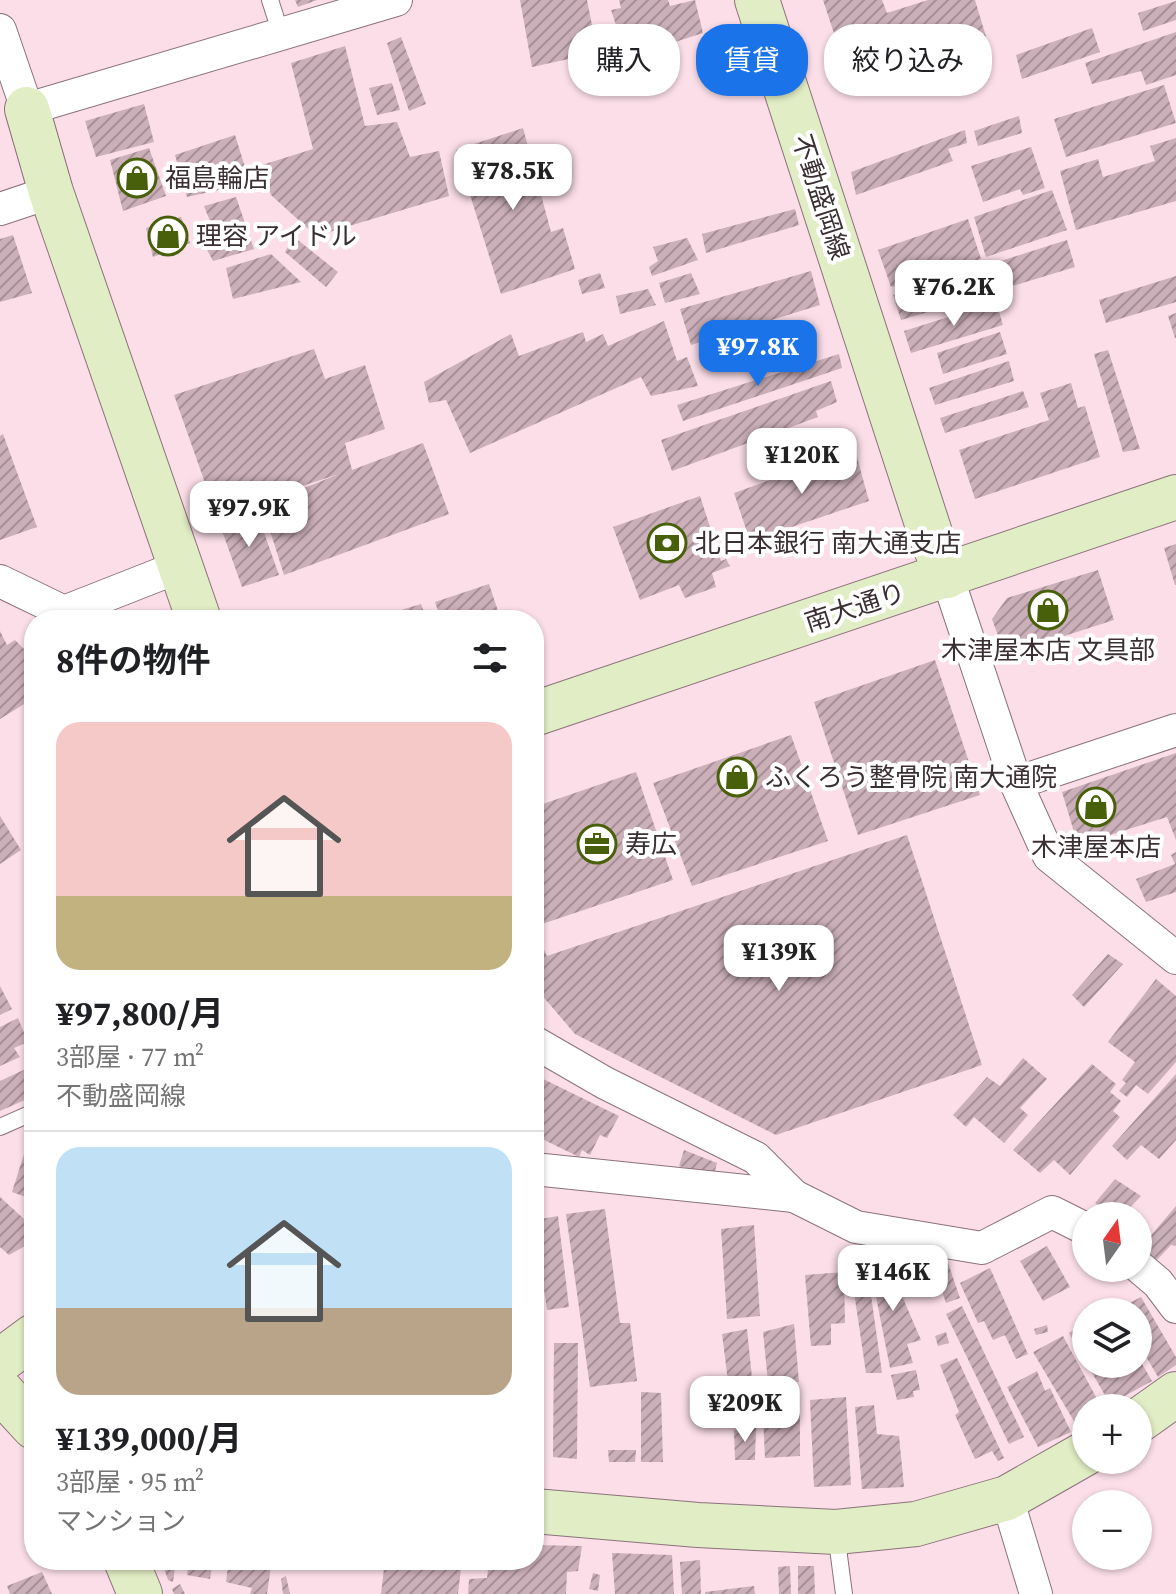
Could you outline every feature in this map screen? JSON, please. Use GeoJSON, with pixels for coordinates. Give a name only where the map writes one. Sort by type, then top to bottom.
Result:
{"type":"FeatureCollection","features":[{"type":"Feature","properties":{"kind":"street"},"geometry":{"type":"LineString","coordinates":[[27,109],[396,0]]}},
{"type":"Feature","properties":{"kind":"street","name":"不動盛岡線"},"geometry":{"type":"LineString","coordinates":[[757,0],[931,536],[947,576]]}},
{"type":"Feature","properties":{"kind":"street"},"geometry":{"type":"LineString","coordinates":[[0,30],[51,192],[196,610]]}},
{"type":"Feature","properties":{"kind":"street"},"geometry":{"type":"LineString","coordinates":[[0,209],[51,192]]}},
{"type":"Feature","properties":{"kind":"street","name":"南大通り"},"geometry":{"type":"LineString","coordinates":[[544,711],[1176,497]]}},
{"type":"Feature","properties":{"kind":"street"},"geometry":{"type":"LineString","coordinates":[[98,610],[181,566]]}},
{"type":"Feature","properties":{"kind":"street"},"geometry":{"type":"LineString","coordinates":[[947,576],[1016,783],[1049,856],[1176,958]]}},
{"type":"Feature","properties":{"kind":"street"},"geometry":{"type":"LineString","coordinates":[[21,598],[58,610]]}},
{"type":"Feature","properties":{"kind":"street"},"geometry":{"type":"LineString","coordinates":[[1016,783],[1176,730]]}},
{"type":"Feature","properties":{"kind":"street"},"geometry":{"type":"LineString","coordinates":[[544,1048],[605,1083],[756,1158],[794,1196],[856,1227],[982,1248],[1052,1212],[1072,1222]]}},
{"type":"Feature","properties":{"kind":"street"},"geometry":{"type":"LineString","coordinates":[[544,1170],[794,1196]]}},
{"type":"Feature","properties":{"kind":"street"},"geometry":{"type":"LineString","coordinates":[[1152,1278],[1176,1307]]}},
{"type":"Feature","properties":{"kind":"street"},"geometry":{"type":"LineString","coordinates":[[0,1361],[24,1343]]}},
{"type":"Feature","properties":{"kind":"street"},"geometry":{"type":"LineString","coordinates":[[0,1390],[24,1416]]}},
{"type":"Feature","properties":{"kind":"street"},"geometry":{"type":"LineString","coordinates":[[1152,1411],[1176,1394]]}},
{"type":"Feature","properties":{"kind":"street"},"geometry":{"type":"LineString","coordinates":[[544,1512],[698,1525],[836,1532],[916,1524],[1007,1498],[1072,1461]]}},
{"type":"Feature","properties":{"kind":"street"},"geometry":{"type":"LineString","coordinates":[[1007,1498],[1036,1594]]}},
{"type":"Feature","properties":{"kind":"street"},"geometry":{"type":"LineString","coordinates":[[130,1570],[140,1594]]}},
{"type":"Feature","properties":{"kind":"lane"},"geometry":{"type":"LineString","coordinates":[[270,0],[281,34]]}},
{"type":"Feature","properties":{"kind":"lane"},"geometry":{"type":"LineString","coordinates":[[0,1127],[24,1116]]}},
{"type":"Feature","properties":{"kind":"lane"},"geometry":{"type":"LineString","coordinates":[[836,1532],[844,1594]]}},
{"type":"Feature","properties":{"kind":"building"},"geometry":{"type":"Polygon","coordinates":[[[295,0],[317,0],[298,7],[295,0]]]}},
{"type":"Feature","properties":{"kind":"building"},"geometry":{"type":"Polygon","coordinates":[[[520,0],[587,0],[592,24],[568,24],[568,59],[532,67],[520,0]]]}},
{"type":"Feature","properties":{"kind":"building"},"geometry":{"type":"Polygon","coordinates":[[[619,0],[668,0],[670,6],[695,0],[701,24],[696,24],[696,35],[680,40],[680,24],[616,24],[611,10],[621,8],[619,0]]]}},
{"type":"Feature","properties":{"kind":"building"},"geometry":{"type":"Polygon","coordinates":[[[823,0],[882,0],[887,13],[928,0],[975,0],[982,24],[831,24],[823,0]]]}},
{"type":"Feature","properties":{"kind":"building"},"geometry":{"type":"Polygon","coordinates":[[[1176,1],[1176,20],[1143,31],[1138,13],[1176,1]]]}},
{"type":"Feature","properties":{"kind":"building"},"geometry":{"type":"Polygon","coordinates":[[[1092,28],[1100,52],[1022,79],[1016,55],[1092,28]]]}},
{"type":"Feature","properties":{"kind":"building"},"geometry":{"type":"Polygon","coordinates":[[[1176,32],[1176,75],[1146,85],[1141,71],[1092,84],[1085,63],[1176,32]]]}},
{"type":"Feature","properties":{"kind":"building"},"geometry":{"type":"Polygon","coordinates":[[[401,37],[426,104],[409,111],[387,43],[401,37]]]}},
{"type":"Feature","properties":{"kind":"building"},"geometry":{"type":"Polygon","coordinates":[[[345,46],[365,126],[397,122],[410,157],[439,151],[449,196],[316,236],[271,195],[262,165],[313,149],[291,63],[345,46]]]}},
{"type":"Feature","properties":{"kind":"building"},"geometry":{"type":"Polygon","coordinates":[[[392,83],[400,110],[377,115],[369,88],[392,83]]]}},
{"type":"Feature","properties":{"kind":"building"},"geometry":{"type":"Polygon","coordinates":[[[1164,85],[1176,123],[1066,157],[1054,119],[1164,85]]]}},
{"type":"Feature","properties":{"kind":"building"},"geometry":{"type":"Polygon","coordinates":[[[144,104],[154,142],[96,157],[85,121],[144,104]]]}},
{"type":"Feature","properties":{"kind":"building"},"geometry":{"type":"Polygon","coordinates":[[[1019,116],[1022,133],[978,146],[974,131],[1019,116]]]}},
{"type":"Feature","properties":{"kind":"building"},"geometry":{"type":"Polygon","coordinates":[[[523,128],[551,232],[563,228],[575,269],[501,294],[456,150],[523,128]]]}},
{"type":"Feature","properties":{"kind":"building"},"geometry":{"type":"Polygon","coordinates":[[[965,130],[967,143],[948,149],[953,161],[856,195],[851,172],[965,130]]]}},
{"type":"Feature","properties":{"kind":"building"},"geometry":{"type":"Polygon","coordinates":[[[235,135],[250,183],[187,197],[175,155],[235,135]]]}},
{"type":"Feature","properties":{"kind":"building"},"geometry":{"type":"Polygon","coordinates":[[[1176,138],[1176,201],[1076,230],[1060,171],[1098,159],[1103,177],[1155,161],[1150,146],[1176,138]]]}},
{"type":"Feature","properties":{"kind":"building"},"geometry":{"type":"Polygon","coordinates":[[[1031,147],[1045,188],[1023,195],[1020,189],[983,202],[971,166],[1031,147]]]}},
{"type":"Feature","properties":{"kind":"building","name":"福島輪店"},"geometry":{"type":"Polygon","coordinates":[[[149,148],[166,196],[123,211],[110,160],[149,148]]]}},
{"type":"Feature","properties":{"kind":"building"},"geometry":{"type":"Polygon","coordinates":[[[1052,190],[1067,230],[986,257],[974,217],[1052,190]]]}},
{"type":"Feature","properties":{"kind":"building"},"geometry":{"type":"Polygon","coordinates":[[[236,197],[254,249],[213,261],[199,234],[212,226],[204,206],[236,197]]]}},
{"type":"Feature","properties":{"kind":"building"},"geometry":{"type":"Polygon","coordinates":[[[795,209],[799,225],[706,253],[702,234],[795,209]]]}},
{"type":"Feature","properties":{"kind":"building","name":"理容 アイドル"},"geometry":{"type":"Polygon","coordinates":[[[181,217],[190,243],[153,257],[146,228],[181,217]]]}},
{"type":"Feature","properties":{"kind":"building"},"geometry":{"type":"Polygon","coordinates":[[[968,219],[981,259],[891,287],[878,250],[968,219]]]}},
{"type":"Feature","properties":{"kind":"building"},"geometry":{"type":"Polygon","coordinates":[[[13,235],[32,293],[0,302],[0,239],[13,235]]]}},
{"type":"Feature","properties":{"kind":"building"},"geometry":{"type":"Polygon","coordinates":[[[294,237],[338,272],[326,287],[285,252],[294,237]]]}},
{"type":"Feature","properties":{"kind":"building"},"geometry":{"type":"Polygon","coordinates":[[[687,238],[698,260],[652,276],[649,267],[658,261],[653,247],[687,238]]]}},
{"type":"Feature","properties":{"kind":"building"},"geometry":{"type":"Polygon","coordinates":[[[1067,240],[1075,267],[996,291],[988,265],[1067,240]]]}},
{"type":"Feature","properties":{"kind":"building"},"geometry":{"type":"Polygon","coordinates":[[[271,254],[301,282],[233,299],[226,268],[271,254]]]}},
{"type":"Feature","properties":{"kind":"building"},"geometry":{"type":"Polygon","coordinates":[[[980,267],[988,294],[901,320],[893,295],[980,267]]]}},
{"type":"Feature","properties":{"kind":"building"},"geometry":{"type":"Polygon","coordinates":[[[811,271],[820,305],[691,345],[680,309],[811,271]]]}},
{"type":"Feature","properties":{"kind":"building"},"geometry":{"type":"Polygon","coordinates":[[[600,273],[605,288],[582,294],[578,280],[600,273]]]}},
{"type":"Feature","properties":{"kind":"building"},"geometry":{"type":"Polygon","coordinates":[[[691,273],[700,294],[665,303],[659,283],[691,273]]]}},
{"type":"Feature","properties":{"kind":"building"},"geometry":{"type":"Polygon","coordinates":[[[1176,276],[1176,302],[1106,323],[1099,300],[1176,276]]]}},
{"type":"Feature","properties":{"kind":"building"},"geometry":{"type":"Polygon","coordinates":[[[648,289],[656,305],[620,314],[616,296],[648,289]]]}},
{"type":"Feature","properties":{"kind":"building"},"geometry":{"type":"Polygon","coordinates":[[[996,302],[1003,325],[911,353],[904,331],[996,302]]]}},
{"type":"Feature","properties":{"kind":"building"},"geometry":{"type":"Polygon","coordinates":[[[1176,313],[1176,338],[1175,338],[1168,316],[1176,313]]]}},
{"type":"Feature","properties":{"kind":"building"},"geometry":{"type":"Polygon","coordinates":[[[664,321],[677,361],[687,357],[698,386],[651,396],[641,377],[470,453],[446,400],[429,403],[424,382],[511,334],[519,356],[583,332],[586,342],[603,334],[608,346],[664,321]]]}},
{"type":"Feature","properties":{"kind":"building"},"geometry":{"type":"Polygon","coordinates":[[[1000,332],[1007,354],[943,374],[937,353],[1000,332]]]}},
{"type":"Feature","properties":{"kind":"building"},"geometry":{"type":"Polygon","coordinates":[[[314,349],[325,379],[365,365],[385,429],[345,443],[352,470],[423,443],[449,514],[284,575],[262,505],[339,474],[232,509],[226,495],[211,500],[174,395],[314,349]]]}},
{"type":"Feature","properties":{"kind":"building"},"geometry":{"type":"Polygon","coordinates":[[[1108,350],[1140,449],[1123,452],[1094,354],[1108,350]]]}},
{"type":"Feature","properties":{"kind":"building"},"geometry":{"type":"Polygon","coordinates":[[[839,354],[842,368],[683,421],[677,405],[839,354]]]}},
{"type":"Feature","properties":{"kind":"building"},"geometry":{"type":"Polygon","coordinates":[[[1009,361],[1014,381],[935,405],[929,388],[1009,361]]]}},
{"type":"Feature","properties":{"kind":"building"},"geometry":{"type":"Polygon","coordinates":[[[831,381],[837,402],[816,411],[818,417],[672,471],[661,440],[831,381]]]}},
{"type":"Feature","properties":{"kind":"building"},"geometry":{"type":"Polygon","coordinates":[[[1071,383],[1078,408],[1085,406],[1100,457],[975,499],[959,450],[1049,420],[1040,393],[1071,383]]]}},
{"type":"Feature","properties":{"kind":"building"},"geometry":{"type":"Polygon","coordinates":[[[1023,391],[1029,407],[945,433],[940,418],[1023,391]]]}},
{"type":"Feature","properties":{"kind":"building"},"geometry":{"type":"Polygon","coordinates":[[[3,434],[37,527],[0,540],[0,436],[3,434]]]}},
{"type":"Feature","properties":{"kind":"building"},"geometry":{"type":"Polygon","coordinates":[[[855,450],[869,501],[750,541],[734,493],[855,450]]]}},
{"type":"Feature","properties":{"kind":"building","name":"北日本銀行 南大通支店"},"geometry":{"type":"Polygon","coordinates":[[[700,496],[721,561],[726,559],[730,566],[712,573],[716,587],[685,598],[679,585],[640,600],[613,527],[700,496]]]}},
{"type":"Feature","properties":{"kind":"building"},"geometry":{"type":"Polygon","coordinates":[[[256,510],[279,575],[242,587],[220,525],[256,510]]]}},
{"type":"Feature","properties":{"kind":"building"},"geometry":{"type":"Polygon","coordinates":[[[1176,544],[1176,585],[1175,585],[1164,548],[1176,544]]]}},
{"type":"Feature","properties":{"kind":"building"},"geometry":{"type":"Polygon","coordinates":[[[1098,570],[1114,620],[1005,655],[992,619],[1007,598],[1098,570]]]}},
{"type":"Feature","properties":{"kind":"building"},"geometry":{"type":"Polygon","coordinates":[[[489,584],[498,610],[438,610],[435,602],[489,584]]]}},
{"type":"Feature","properties":{"kind":"building"},"geometry":{"type":"Polygon","coordinates":[[[421,604],[423,610],[401,610],[421,604]]]}},
{"type":"Feature","properties":{"kind":"building"},"geometry":{"type":"Polygon","coordinates":[[[0,631],[7,645],[15,640],[24,649],[24,704],[0,719],[0,631]]]}},
{"type":"Feature","properties":{"kind":"building"},"geometry":{"type":"Polygon","coordinates":[[[935,660],[980,795],[858,835],[814,702],[935,660]]]}},
{"type":"Feature","properties":{"kind":"building"},"geometry":{"type":"Polygon","coordinates":[[[791,735],[828,841],[692,886],[653,783],[791,735]]]}},
{"type":"Feature","properties":{"kind":"building"},"geometry":{"type":"Polygon","coordinates":[[[1176,753],[1176,840],[1167,817],[1110,835],[1113,844],[1080,852],[1062,792],[1176,753]]]}},
{"type":"Feature","properties":{"kind":"building","name":"寿広"},"geometry":{"type":"Polygon","coordinates":[[[636,772],[673,880],[544,923],[544,804],[636,772]]]}},
{"type":"Feature","properties":{"kind":"building"},"geometry":{"type":"Polygon","coordinates":[[[0,816],[21,850],[0,864],[0,816]]]}},
{"type":"Feature","properties":{"kind":"building"},"geometry":{"type":"Polygon","coordinates":[[[907,835],[982,1065],[776,1135],[575,1034],[544,998],[544,950],[547,956],[907,835]]]}},
{"type":"Feature","properties":{"kind":"building"},"geometry":{"type":"Polygon","coordinates":[[[1176,852],[1176,892],[1146,902],[1136,879],[1175,864],[1171,855],[1176,852]]]}},
{"type":"Feature","properties":{"kind":"building"},"geometry":{"type":"Polygon","coordinates":[[[1108,954],[1123,964],[1084,1007],[1072,995],[1108,954]]]}},
{"type":"Feature","properties":{"kind":"building"},"geometry":{"type":"Polygon","coordinates":[[[1156,979],[1176,996],[1176,1062],[1148,1094],[1136,1085],[1127,1097],[1119,1091],[1126,1083],[1122,1080],[1135,1062],[1108,1042],[1156,979]]]}},
{"type":"Feature","properties":{"kind":"building"},"geometry":{"type":"Polygon","coordinates":[[[0,986],[12,1009],[0,1015],[0,986]]]}},
{"type":"Feature","properties":{"kind":"building"},"geometry":{"type":"Polygon","coordinates":[[[18,1018],[24,1032],[24,1044],[14,1048],[20,1057],[0,1066],[0,1027],[18,1018]]]}},
{"type":"Feature","properties":{"kind":"building"},"geometry":{"type":"Polygon","coordinates":[[[1023,1058],[1047,1079],[1020,1108],[1028,1115],[1004,1143],[974,1117],[966,1127],[953,1115],[987,1077],[1000,1086],[1023,1058]]]}},
{"type":"Feature","properties":{"kind":"building"},"geometry":{"type":"Polygon","coordinates":[[[1092,1064],[1116,1084],[1110,1092],[1121,1101],[1113,1111],[1120,1117],[1070,1175],[1054,1160],[1040,1173],[1013,1150],[1092,1064]]]}},
{"type":"Feature","properties":{"kind":"building"},"geometry":{"type":"Polygon","coordinates":[[[24,1070],[24,1100],[0,1111],[0,1081],[24,1070]]]}},
{"type":"Feature","properties":{"kind":"building"},"geometry":{"type":"Polygon","coordinates":[[[1176,1074],[1176,1140],[1159,1159],[1141,1145],[1127,1160],[1112,1146],[1176,1074]]]}},
{"type":"Feature","properties":{"kind":"building"},"geometry":{"type":"Polygon","coordinates":[[[544,1079],[619,1116],[607,1138],[600,1135],[590,1155],[582,1150],[579,1157],[544,1140],[544,1079]]]}},
{"type":"Feature","properties":{"kind":"building"},"geometry":{"type":"Polygon","coordinates":[[[684,1150],[717,1163],[714,1175],[679,1166],[684,1150]]]}},
{"type":"Feature","properties":{"kind":"building"},"geometry":{"type":"Polygon","coordinates":[[[24,1154],[24,1196],[12,1192],[24,1154]]]}},
{"type":"Feature","properties":{"kind":"building"},"geometry":{"type":"Polygon","coordinates":[[[1115,1179],[1141,1196],[1135,1202],[1096,1202],[1115,1179]]]}},
{"type":"Feature","properties":{"kind":"building"},"geometry":{"type":"Polygon","coordinates":[[[0,1197],[24,1219],[24,1247],[9,1255],[0,1247],[0,1197]]]}},
{"type":"Feature","properties":{"kind":"building"},"geometry":{"type":"Polygon","coordinates":[[[1176,1206],[1176,1246],[1171,1245],[1157,1260],[1152,1256],[1152,1234],[1176,1206]]]}},
{"type":"Feature","properties":{"kind":"building"},"geometry":{"type":"Polygon","coordinates":[[[605,1209],[620,1323],[630,1323],[637,1381],[590,1387],[566,1214],[605,1209]]]}},
{"type":"Feature","properties":{"kind":"building"},"geometry":{"type":"Polygon","coordinates":[[[558,1216],[569,1307],[547,1310],[544,1218],[558,1216]]]}},
{"type":"Feature","properties":{"kind":"building"},"geometry":{"type":"Polygon","coordinates":[[[754,1225],[760,1316],[727,1319],[721,1229],[754,1225]]]}},
{"type":"Feature","properties":{"kind":"building"},"geometry":{"type":"Polygon","coordinates":[[[1047,1246],[1070,1287],[1043,1301],[1020,1261],[1047,1246]]]}},
{"type":"Feature","properties":{"kind":"building"},"geometry":{"type":"Polygon","coordinates":[[[883,1252],[921,1340],[907,1344],[913,1363],[890,1368],[868,1256],[883,1252]]]}},
{"type":"Feature","properties":{"kind":"building"},"geometry":{"type":"Polygon","coordinates":[[[948,1263],[960,1298],[946,1303],[933,1265],[948,1263]]]}},
{"type":"Feature","properties":{"kind":"building"},"geometry":{"type":"Polygon","coordinates":[[[867,1267],[882,1373],[866,1373],[851,1272],[867,1267]]]}},
{"type":"Feature","properties":{"kind":"building"},"geometry":{"type":"Polygon","coordinates":[[[990,1268],[1028,1354],[1016,1359],[1005,1335],[993,1340],[984,1321],[978,1323],[960,1283],[990,1268]]]}},
{"type":"Feature","properties":{"kind":"building"},"geometry":{"type":"Polygon","coordinates":[[[844,1272],[845,1323],[831,1324],[831,1345],[811,1346],[805,1275],[844,1272]]]}},
{"type":"Feature","properties":{"kind":"building"},"geometry":{"type":"Polygon","coordinates":[[[962,1306],[1024,1437],[1009,1444],[946,1314],[962,1306]]]}},
{"type":"Feature","properties":{"kind":"building"},"geometry":{"type":"Polygon","coordinates":[[[1152,1316],[1176,1357],[1176,1365],[1158,1377],[1152,1367],[1152,1316]]]}},
{"type":"Feature","properties":{"kind":"building"},"geometry":{"type":"Polygon","coordinates":[[[794,1324],[799,1382],[768,1382],[763,1332],[794,1324]]]}},
{"type":"Feature","properties":{"kind":"building"},"geometry":{"type":"Polygon","coordinates":[[[1047,1325],[1048,1332],[1036,1335],[1034,1329],[1047,1325]]]}},
{"type":"Feature","properties":{"kind":"building"},"geometry":{"type":"Polygon","coordinates":[[[747,1329],[755,1407],[748,1407],[749,1420],[733,1420],[722,1334],[747,1329]]]}},
{"type":"Feature","properties":{"kind":"building"},"geometry":{"type":"Polygon","coordinates":[[[946,1332],[949,1343],[938,1346],[935,1336],[946,1332]]]}},
{"type":"Feature","properties":{"kind":"building"},"geometry":{"type":"Polygon","coordinates":[[[1063,1336],[1072,1353],[1072,1378],[1086,1378],[1094,1394],[1072,1394],[1072,1418],[1033,1352],[1063,1336]]]}},
{"type":"Feature","properties":{"kind":"building"},"geometry":{"type":"Polygon","coordinates":[[[554,1343],[578,1343],[577,1459],[553,1457],[554,1343]]]}},
{"type":"Feature","properties":{"kind":"building"},"geometry":{"type":"Polygon","coordinates":[[[957,1358],[1004,1458],[998,1461],[992,1451],[975,1459],[955,1415],[959,1412],[940,1365],[957,1358]]]}},
{"type":"Feature","properties":{"kind":"building"},"geometry":{"type":"Polygon","coordinates":[[[916,1370],[920,1390],[913,1391],[914,1397],[897,1400],[891,1375],[916,1370]]]}},
{"type":"Feature","properties":{"kind":"building"},"geometry":{"type":"Polygon","coordinates":[[[1037,1371],[1045,1391],[1050,1388],[1071,1432],[1038,1447],[1007,1387],[1037,1371]]]}},
{"type":"Feature","properties":{"kind":"building"},"geometry":{"type":"Polygon","coordinates":[[[1095,1378],[1150,1378],[1152,1381],[1128,1394],[1104,1394],[1095,1378]]]}},
{"type":"Feature","properties":{"kind":"building"},"geometry":{"type":"Polygon","coordinates":[[[641,1392],[661,1393],[663,1462],[641,1462],[641,1392]]]}},
{"type":"Feature","properties":{"kind":"building"},"geometry":{"type":"Polygon","coordinates":[[[846,1397],[851,1485],[814,1487],[810,1400],[846,1397]]]}},
{"type":"Feature","properties":{"kind":"building"},"geometry":{"type":"Polygon","coordinates":[[[874,1405],[877,1434],[899,1436],[904,1487],[862,1489],[855,1407],[874,1405]]]}},
{"type":"Feature","properties":{"kind":"building"},"geometry":{"type":"Polygon","coordinates":[[[800,1414],[800,1456],[765,1458],[763,1417],[800,1414]]]}},
{"type":"Feature","properties":{"kind":"building"},"geometry":{"type":"Polygon","coordinates":[[[756,1427],[755,1460],[735,1460],[734,1430],[756,1427]]]}},
{"type":"Feature","properties":{"kind":"building"},"geometry":{"type":"Polygon","coordinates":[[[608,1450],[636,1450],[635,1462],[609,1462],[608,1450]]]}},
{"type":"Feature","properties":{"kind":"building"},"geometry":{"type":"Polygon","coordinates":[[[544,1545],[582,1546],[578,1571],[567,1572],[566,1594],[468,1594],[469,1579],[487,1578],[488,1570],[544,1570],[544,1545]]]}},
{"type":"Feature","properties":{"kind":"building"},"geometry":{"type":"Polygon","coordinates":[[[612,1553],[672,1555],[674,1594],[615,1594],[612,1553]]]}},
{"type":"Feature","properties":{"kind":"building"},"geometry":{"type":"Polygon","coordinates":[[[700,1560],[701,1594],[682,1594],[680,1562],[700,1560]]]}},
{"type":"Feature","properties":{"kind":"building"},"geometry":{"type":"Polygon","coordinates":[[[790,1566],[791,1594],[779,1594],[778,1567],[790,1566]]]}},
{"type":"Feature","properties":{"kind":"building"},"geometry":{"type":"Polygon","coordinates":[[[798,1566],[814,1566],[815,1594],[798,1594],[798,1566]]]}},
{"type":"Feature","properties":{"kind":"building"},"geometry":{"type":"Polygon","coordinates":[[[164,1570],[175,1570],[173,1582],[168,1580],[164,1570]]]}},
{"type":"Feature","properties":{"kind":"building"},"geometry":{"type":"Polygon","coordinates":[[[188,1570],[211,1570],[210,1579],[187,1575],[188,1570]]]}},
{"type":"Feature","properties":{"kind":"building"},"geometry":{"type":"Polygon","coordinates":[[[228,1570],[271,1570],[267,1594],[250,1594],[252,1588],[226,1582],[228,1570]]]}},
{"type":"Feature","properties":{"kind":"building"},"geometry":{"type":"Polygon","coordinates":[[[384,1570],[461,1570],[458,1594],[381,1594],[384,1570]]]}},
{"type":"Feature","properties":{"kind":"building"},"geometry":{"type":"Polygon","coordinates":[[[42,1572],[52,1594],[10,1594],[7,1586],[42,1572]]]}},
{"type":"Feature","properties":{"kind":"building"},"geometry":{"type":"Polygon","coordinates":[[[593,1573],[600,1575],[598,1591],[589,1589],[593,1573]]]}},
{"type":"Feature","properties":{"kind":"building"},"geometry":{"type":"Polygon","coordinates":[[[286,1576],[290,1594],[283,1594],[281,1579],[286,1576]]]}},
{"type":"Feature","properties":{"kind":"building"},"geometry":{"type":"Polygon","coordinates":[[[180,1584],[185,1594],[174,1594],[172,1589],[180,1584]]]}},
{"type":"Feature","properties":{"kind":"building"},"geometry":{"type":"Polygon","coordinates":[[[754,1586],[755,1594],[705,1594],[705,1592],[754,1586]]]}},
{"type":"Feature","properties":{"kind":"place","name":"福島輪店"},"geometry":{"type":"Point","coordinates":[137,178]}},
{"type":"Feature","properties":{"kind":"place","name":"理容 アイドル"},"geometry":{"type":"Point","coordinates":[168,236]}},
{"type":"Feature","properties":{"kind":"place","name":"北日本銀行 南大通支店"},"geometry":{"type":"Point","coordinates":[667,543]}},
{"type":"Feature","properties":{"kind":"place","name":"木津屋本店 文具部"},"geometry":{"type":"Point","coordinates":[1048,610]}},
{"type":"Feature","properties":{"kind":"place","name":"ふくろう整骨院 南大通院"},"geometry":{"type":"Point","coordinates":[737,777]}},
{"type":"Feature","properties":{"kind":"place","name":"木津屋本店"},"geometry":{"type":"Point","coordinates":[1096,807]}},
{"type":"Feature","properties":{"kind":"place","name":"寿広"},"geometry":{"type":"Point","coordinates":[597,844]}}]}
